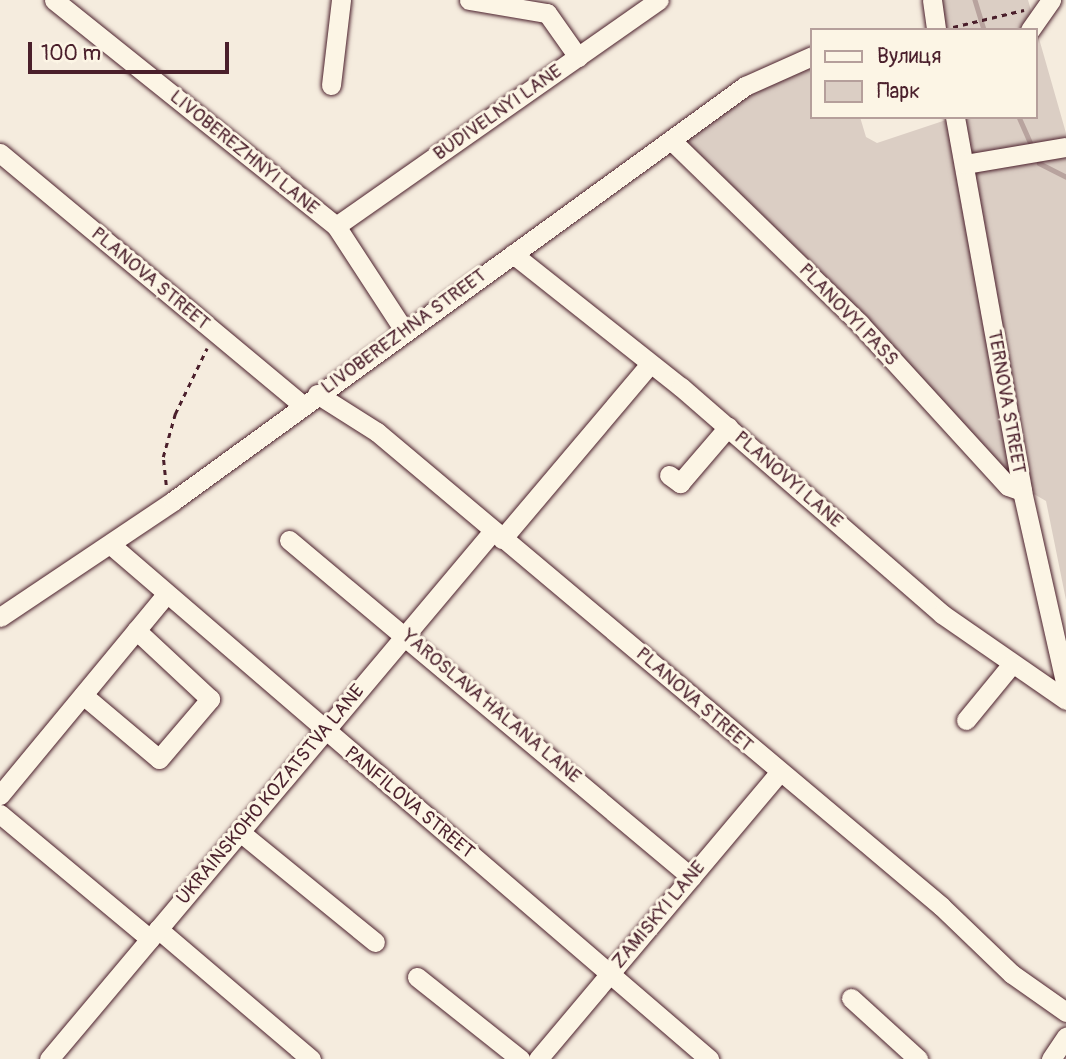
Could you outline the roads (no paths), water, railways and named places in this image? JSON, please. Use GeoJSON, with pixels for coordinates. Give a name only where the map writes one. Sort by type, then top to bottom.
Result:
{"type":"FeatureCollection","features":[{"type":"Feature","properties":{"kind":"street","name":"LIVOBEREZHNYI LANE"},"geometry":{"type":"LineString","coordinates":[[54,0],[336,226],[405,332]]}},
{"type":"Feature","properties":{"kind":"street"},"geometry":{"type":"LineString","coordinates":[[331,85],[341,0]]}},
{"type":"Feature","properties":{"kind":"street"},"geometry":{"type":"LineString","coordinates":[[469,0],[547,13],[578,57]]}},
{"type":"Feature","properties":{"kind":"street","name":"BUDIVELNYI LANE"},"geometry":{"type":"LineString","coordinates":[[336,226],[659,0]]}},
{"type":"Feature","properties":{"kind":"street"},"geometry":{"type":"LineString","coordinates":[[932,0],[938,28]]}},
{"type":"Feature","properties":{"kind":"street"},"geometry":{"type":"LineString","coordinates":[[1031,28],[1051,0]]}},
{"type":"Feature","properties":{"kind":"street","name":"LIVOBEREZHNA STREET"},"geometry":{"type":"LineString","coordinates":[[0,617],[173,501],[309,399],[745,86],[810,57]]}},
{"type":"Feature","properties":{"kind":"street","name":"TERNOVA STREET"},"geometry":{"type":"LineString","coordinates":[[955,119],[1022,491],[1066,686]]}},
{"type":"Feature","properties":{"kind":"street","name":"PLANOVYI PASS"},"geometry":{"type":"LineString","coordinates":[[671,140],[860,324],[1008,486],[1022,491]]}},
{"type":"Feature","properties":{"kind":"street"},"geometry":{"type":"LineString","coordinates":[[965,164],[1066,147]]}},
{"type":"Feature","properties":{"kind":"street","name":"PLANOVA STREET"},"geometry":{"type":"LineString","coordinates":[[0,153],[214,333],[309,399],[377,432],[780,772],[1012,974],[1066,1012]]}},
{"type":"Feature","properties":{"kind":"street","name":"PLANOVYI LANE"},"geometry":{"type":"LineString","coordinates":[[513,254],[727,427],[942,614],[1011,665],[1066,700]]}},
{"type":"Feature","properties":{"kind":"street","name":"UKRAINSKOHO KOZATSTVA LANE"},"geometry":{"type":"LineString","coordinates":[[49,1059],[406,635],[649,365]]}},
{"type":"Feature","properties":{"kind":"street"},"geometry":{"type":"LineString","coordinates":[[669,475],[680,483],[727,427]]}},
{"type":"Feature","properties":{"kind":"street","name":"YAROSLAVA HALANA LANE"},"geometry":{"type":"LineString","coordinates":[[289,540],[406,635],[691,877]]}},
{"type":"Feature","properties":{"kind":"street","name":"PANFILOVA STREET"},"geometry":{"type":"LineString","coordinates":[[111,545],[164,597],[612,971],[709,1059]]}},
{"type":"Feature","properties":{"kind":"street"},"geometry":{"type":"LineString","coordinates":[[0,795],[164,597]]}},
{"type":"Feature","properties":{"kind":"street"},"geometry":{"type":"LineString","coordinates":[[83,695],[159,759],[210,699],[136,630]]}},
{"type":"Feature","properties":{"kind":"street"},"geometry":{"type":"LineString","coordinates":[[966,720],[1011,665]]}},
{"type":"Feature","properties":{"kind":"street","name":"ZAMISKYI LANE"},"geometry":{"type":"LineString","coordinates":[[538,1059],[780,772]]}},
{"type":"Feature","properties":{"kind":"street"},"geometry":{"type":"LineString","coordinates":[[0,814],[311,1059]]}},
{"type":"Feature","properties":{"kind":"street"},"geometry":{"type":"LineString","coordinates":[[240,832],[375,942]]}},
{"type":"Feature","properties":{"kind":"street"},"geometry":{"type":"LineString","coordinates":[[417,977],[520,1059]]}},
{"type":"Feature","properties":{"kind":"street"},"geometry":{"type":"LineString","coordinates":[[851,998],[918,1059]]}},
{"type":"Feature","properties":{"kind":"street"},"geometry":{"type":"LineString","coordinates":[[1051,1059],[1066,1037]]}},
{"type":"Feature","properties":{"kind":"waterway"},"geometry":{"type":"LineString","coordinates":[[975,0],[983,28]]}},
{"type":"Feature","properties":{"kind":"waterway"},"geometry":{"type":"LineString","coordinates":[[1020,119],[1033,148]]}},
{"type":"Feature","properties":{"kind":"waterway"},"geometry":{"type":"LineString","coordinates":[[1039,163],[1066,177]]}}]}
